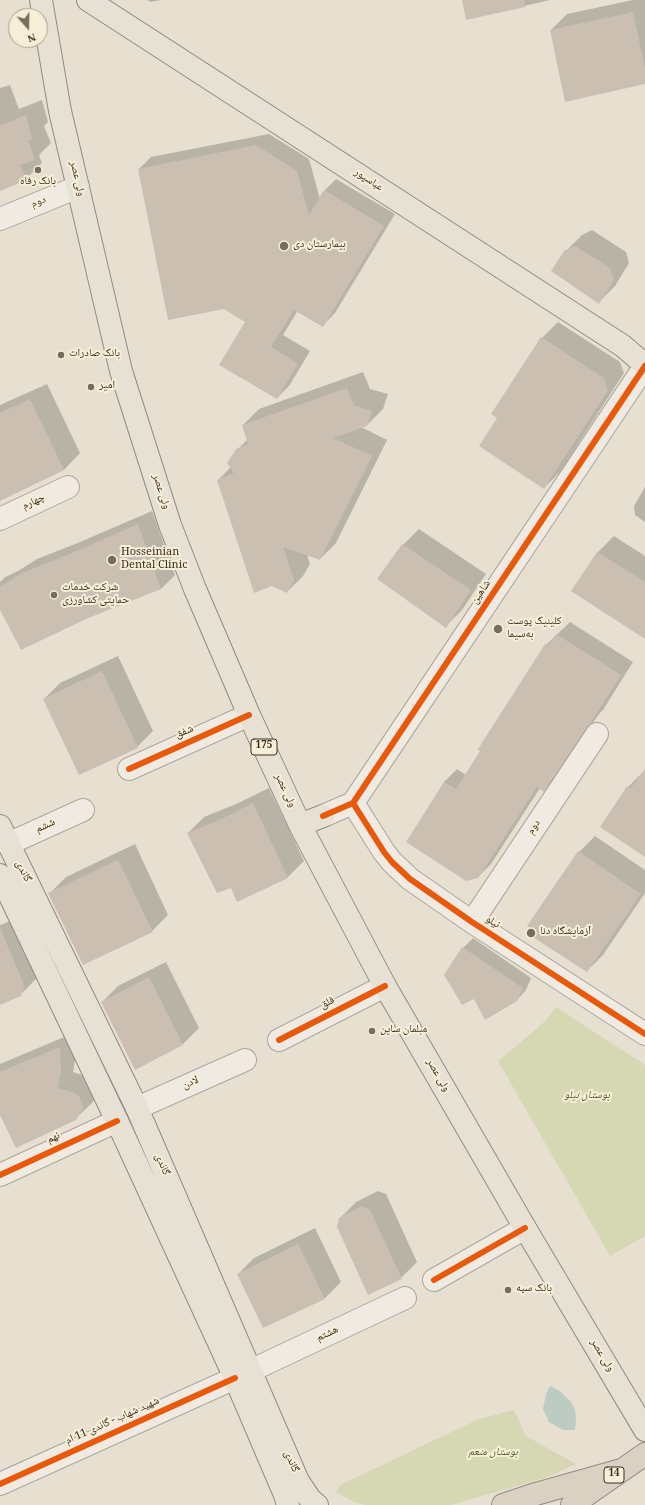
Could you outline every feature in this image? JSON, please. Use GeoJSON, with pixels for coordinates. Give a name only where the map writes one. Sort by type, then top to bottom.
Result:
{"type":"FeatureCollection","features":[{"type":"Feature","properties":{"kind":"highway","name":"14"},"geometry":{"type":"LineString","coordinates":[[578,1501],[645,1454]]}},
{"type":"Feature","properties":{"kind":"highway"},"geometry":{"type":"LineString","coordinates":[[503,1505],[621,1470]]}},
{"type":"Feature","properties":{"kind":"main road","name":"ولی عصر"},"geometry":{"type":"LineString","coordinates":[[41,0],[60,111],[121,371],[170,525],[249,715],[300,825],[385,986],[525,1228],[645,1430]]}},
{"type":"Feature","properties":{"kind":"main road","name":"عباسپور"},"geometry":{"type":"LineString","coordinates":[[88,0],[623,346],[645,366]]}},
{"type":"Feature","properties":{"kind":"main road"},"geometry":{"type":"LineString","coordinates":[[623,346],[645,345]]}},
{"type":"Feature","properties":{"kind":"main road"},"geometry":{"type":"LineString","coordinates":[[300,825],[323,816]]}},
{"type":"Feature","properties":{"kind":"main road","name":"گاندی"},"geometry":{"type":"LineString","coordinates":[[3,839],[137,1108],[243,1375],[288,1505]]}},
{"type":"Feature","properties":{"kind":"main road","name":"گاندی"},"geometry":{"type":"LineString","coordinates":[[0,875],[117,1121],[243,1375],[298,1481],[310,1499],[317,1505]]}},
{"type":"Feature","properties":{"kind":"street","name":"دوم"},"geometry":{"type":"LineString","coordinates":[[0,220],[78,187]]}},
{"type":"Feature","properties":{"kind":"street","name":"شاهین"},"geometry":{"type":"LineString","coordinates":[[353,803],[645,366]]}},
{"type":"Feature","properties":{"kind":"street","name":"چهارم"},"geometry":{"type":"LineString","coordinates":[[0,519],[68,487]]}},
{"type":"Feature","properties":{"kind":"street","name":"شفق"},"geometry":{"type":"LineString","coordinates":[[130,769],[249,715]]}},
{"type":"Feature","properties":{"kind":"street","name":"دوم"},"geometry":{"type":"LineString","coordinates":[[472,922],[597,734]]}},
{"type":"Feature","properties":{"kind":"street"},"geometry":{"type":"LineString","coordinates":[[323,816],[353,803]]}},
{"type":"Feature","properties":{"kind":"street","name":"نیلو"},"geometry":{"type":"LineString","coordinates":[[353,803],[376,842],[392,862],[410,879],[472,922],[645,1034]]}},
{"type":"Feature","properties":{"kind":"street","name":"ششم"},"geometry":{"type":"LineString","coordinates":[[3,839],[83,810]]}},
{"type":"Feature","properties":{"kind":"street","name":"فلق"},"geometry":{"type":"LineString","coordinates":[[279,1040],[385,986]]}},
{"type":"Feature","properties":{"kind":"street","name":"لادن"},"geometry":{"type":"LineString","coordinates":[[137,1108],[245,1060]]}},
{"type":"Feature","properties":{"kind":"street","name":"نهم"},"geometry":{"type":"LineString","coordinates":[[0,1175],[117,1121]]}},
{"type":"Feature","properties":{"kind":"street"},"geometry":{"type":"LineString","coordinates":[[434,1280],[525,1228]]}},
{"type":"Feature","properties":{"kind":"street","name":"هشتم"},"geometry":{"type":"LineString","coordinates":[[243,1375],[405,1298]]}},
{"type":"Feature","properties":{"kind":"street","name":"شهید شهاب - گاندی 11 ام"},"geometry":{"type":"LineString","coordinates":[[0,1484],[243,1375]]}},
{"type":"Feature","properties":{"kind":"green space","name":"بوستان نیلو"},"geometry":{"type":"Polygon","coordinates":[[[556,1007],[645,1065],[645,1236],[610,1256],[498,1061],[545,1021],[556,1007]]]}},
{"type":"Feature","properties":{"kind":"green space","name":"بوستان منعم"},"geometry":{"type":"Polygon","coordinates":[[[514,1410],[526,1436],[576,1464],[545,1478],[451,1505],[365,1505],[354,1502],[336,1492],[340,1485],[479,1419],[514,1410]]]}},
{"type":"Feature","properties":{"kind":"shaded area"},"geometry":{"type":"Polygon","coordinates":[[[550,1386],[560,1391],[571,1402],[575,1410],[575,1430],[563,1430],[549,1422],[543,1409],[546,1394],[550,1386]]]}},
{"type":"Feature","properties":{"kind":"building"},"geometry":{"type":"Polygon","coordinates":[[[462,0],[524,0],[525,7],[466,20],[462,0]]]}},
{"type":"Feature","properties":{"kind":"building"},"geometry":{"type":"Polygon","coordinates":[[[633,12],[645,68],[645,84],[565,102],[550,30],[633,12]]]}},
{"type":"Feature","properties":{"kind":"building"},"geometry":{"type":"Polygon","coordinates":[[[26,115],[32,139],[28,140],[35,160],[20,165],[27,180],[0,191],[0,126],[26,115]]]}},
{"type":"Feature","properties":{"kind":"building"},"geometry":{"type":"Polygon","coordinates":[[[256,145],[297,171],[309,215],[324,190],[384,226],[323,327],[294,310],[271,347],[298,364],[277,399],[219,365],[245,322],[224,309],[168,320],[138,169],[256,145]]]}},
{"type":"Feature","properties":{"kind":"building"},"geometry":{"type":"Polygon","coordinates":[[[575,246],[610,268],[614,280],[599,304],[551,271],[564,251],[575,246]]]}},
{"type":"Feature","properties":{"kind":"building"},"geometry":{"type":"Polygon","coordinates":[[[541,337],[604,378],[608,390],[544,489],[479,446],[497,418],[491,414],[541,337]]]}},
{"type":"Feature","properties":{"kind":"building"},"geometry":{"type":"Polygon","coordinates":[[[347,388],[354,405],[372,411],[367,426],[333,438],[372,456],[320,560],[283,547],[294,580],[287,593],[272,586],[254,593],[217,480],[234,473],[227,463],[236,449],[248,444],[242,425],[347,388]]]}},
{"type":"Feature","properties":{"kind":"building"},"geometry":{"type":"Polygon","coordinates":[[[30,399],[64,470],[0,501],[0,413],[30,399]]]}},
{"type":"Feature","properties":{"kind":"building"},"geometry":{"type":"Polygon","coordinates":[[[138,524],[161,589],[86,619],[21,650],[0,610],[0,587],[22,573],[138,524]]]}},
{"type":"Feature","properties":{"kind":"building"},"geometry":{"type":"Polygon","coordinates":[[[402,544],[471,590],[446,628],[377,579],[402,544]]]}},
{"type":"Feature","properties":{"kind":"building"},"geometry":{"type":"Polygon","coordinates":[[[597,552],[645,582],[645,639],[571,591],[597,552]]]}},
{"type":"Feature","properties":{"kind":"building"},"geometry":{"type":"Polygon","coordinates":[[[556,634],[621,675],[544,792],[537,787],[478,878],[466,881],[406,842],[444,782],[456,789],[480,751],[478,749],[545,644],[548,646],[556,634]]]}},
{"type":"Feature","properties":{"kind":"building"},"geometry":{"type":"Polygon","coordinates":[[[102,671],[138,748],[79,775],[43,699],[102,671]]]}},
{"type":"Feature","properties":{"kind":"building"},"geometry":{"type":"Polygon","coordinates":[[[645,769],[645,857],[600,827],[627,786],[630,789],[645,769]]]}},
{"type":"Feature","properties":{"kind":"building"},"geometry":{"type":"Polygon","coordinates":[[[253,803],[288,878],[237,902],[231,888],[217,893],[187,833],[219,820],[253,803]]]}},
{"type":"Feature","properties":{"kind":"building"},"geometry":{"type":"Polygon","coordinates":[[[578,851],[641,894],[587,972],[528,934],[532,929],[527,926],[578,851]]]}},
{"type":"Feature","properties":{"kind":"building"},"geometry":{"type":"Polygon","coordinates":[[[118,860],[153,932],[83,965],[48,893],[118,860]]]}},
{"type":"Feature","properties":{"kind":"building"},"geometry":{"type":"Polygon","coordinates":[[[0,928],[24,985],[21,996],[0,1005],[0,928]]]}},
{"type":"Feature","properties":{"kind":"building"},"geometry":{"type":"Polygon","coordinates":[[[462,947],[523,988],[517,1001],[485,1020],[474,999],[462,1005],[444,975],[462,947]]]}},
{"type":"Feature","properties":{"kind":"building"},"geometry":{"type":"Polygon","coordinates":[[[149,977],[183,1045],[135,1070],[101,1002],[149,977]]]}},
{"type":"Feature","properties":{"kind":"building"},"geometry":{"type":"Polygon","coordinates":[[[60,1047],[61,1071],[58,1088],[79,1096],[83,1108],[76,1120],[16,1148],[0,1115],[0,1072],[60,1047]]]}},
{"type":"Feature","properties":{"kind":"building"},"geometry":{"type":"Polygon","coordinates":[[[362,1206],[370,1210],[402,1279],[368,1295],[337,1227],[339,1218],[362,1206]]]}},
{"type":"Feature","properties":{"kind":"building"},"geometry":{"type":"Polygon","coordinates":[[[298,1244],[325,1299],[263,1328],[237,1274],[298,1244]]]}},
{"type":"Feature","properties":{"kind":"cycle path"},"geometry":{"type":"LineString","coordinates":[[323,816],[353,803],[645,366]]}},
{"type":"Feature","properties":{"kind":"cycle path"},"geometry":{"type":"LineString","coordinates":[[129,769],[249,715]]}},
{"type":"Feature","properties":{"kind":"cycle path"},"geometry":{"type":"LineString","coordinates":[[353,803],[384,852],[410,879],[472,922],[645,1034]]}},
{"type":"Feature","properties":{"kind":"cycle path"},"geometry":{"type":"LineString","coordinates":[[279,1040],[385,986]]}},
{"type":"Feature","properties":{"kind":"cycle path"},"geometry":{"type":"LineString","coordinates":[[0,1175],[117,1121]]}},
{"type":"Feature","properties":{"kind":"cycle path"},"geometry":{"type":"LineString","coordinates":[[434,1280],[525,1228]]}},
{"type":"Feature","properties":{"kind":"cycle path"},"geometry":{"type":"LineString","coordinates":[[0,1484],[235,1378]]}},
{"type":"Feature","properties":{"kind":"place","name":"بانک رفاه"},"geometry":{"type":"Point","coordinates":[38,170]}},
{"type":"Feature","properties":{"kind":"place","name":"بیمارستان دی"},"geometry":{"type":"Point","coordinates":[284,246]}},
{"type":"Feature","properties":{"kind":"place","name":"بانک صادرات"},"geometry":{"type":"Point","coordinates":[61,355]}},
{"type":"Feature","properties":{"kind":"place","name":"امیر"},"geometry":{"type":"Point","coordinates":[91,387]}},
{"type":"Feature","properties":{"kind":"place","name":"Hosseinian Dental Clinic"},"geometry":{"type":"Point","coordinates":[112,560]}},
{"type":"Feature","properties":{"kind":"place","name":"شرکت خدمات حمایتی کشاورزی"},"geometry":{"type":"Point","coordinates":[54,595]}},
{"type":"Feature","properties":{"kind":"place","name":"کلینیک پوست به‌سیما"},"geometry":{"type":"Point","coordinates":[498,629]}},
{"type":"Feature","properties":{"kind":"place","name":"آزمایشگاه دنا"},"geometry":{"type":"Point","coordinates":[531,933]}},
{"type":"Feature","properties":{"kind":"place","name":"مبلمان ساین"},"geometry":{"type":"Point","coordinates":[372,1031]}},
{"type":"Feature","properties":{"kind":"place","name":"بانک سپه"},"geometry":{"type":"Point","coordinates":[508,1290]}}]}
